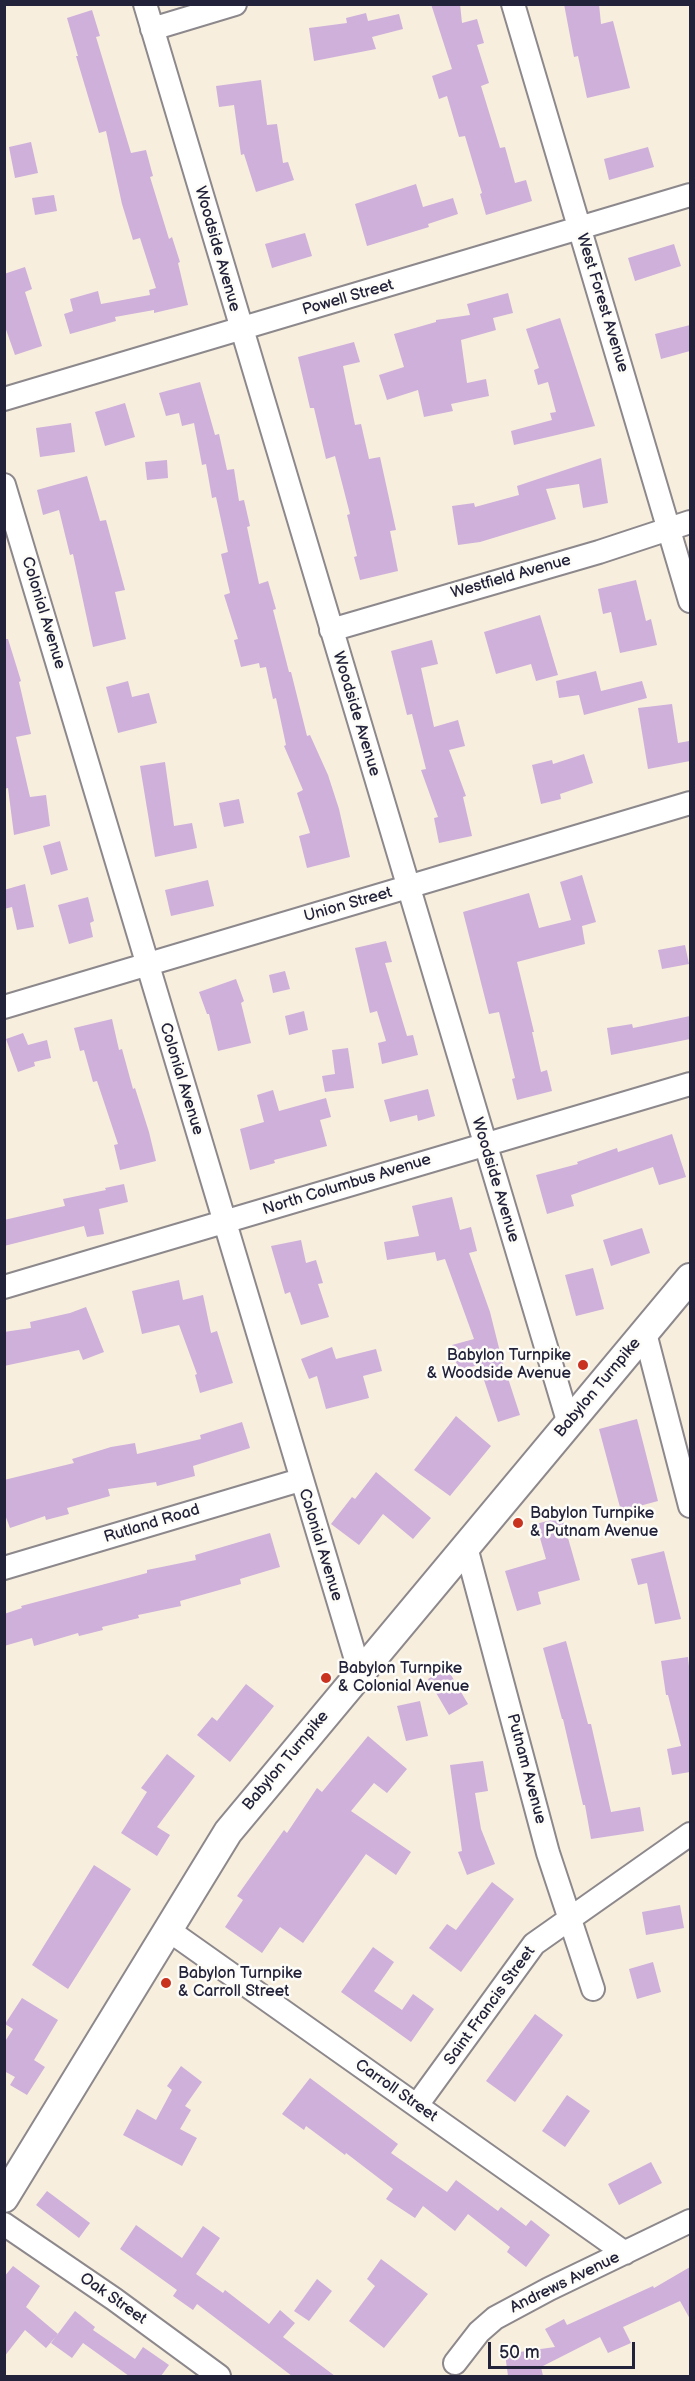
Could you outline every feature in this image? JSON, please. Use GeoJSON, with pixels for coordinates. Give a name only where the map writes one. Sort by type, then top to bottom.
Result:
{"type":"FeatureCollection","features":[{"type":"Feature","properties":{"kind":"main road","name":"Babylon Turnpike"},"geometry":{"type":"LineString","coordinates":[[4,2198],[228,1832],[690,1278]]}},
{"type":"Feature","properties":{"kind":"street","name":"Woodside Avenue"},"geometry":{"type":"LineString","coordinates":[[145,4],[569,1424]]}},
{"type":"Feature","properties":{"kind":"street"},"geometry":{"type":"LineString","coordinates":[[152,29],[235,4]]}},
{"type":"Feature","properties":{"kind":"street","name":"West Forest Avenue"},"geometry":{"type":"LineString","coordinates":[[513,4],[580,229],[680,525],[690,601]]}},
{"type":"Feature","properties":{"kind":"street","name":"Powell Street"},"geometry":{"type":"LineString","coordinates":[[4,399],[690,195]]}},
{"type":"Feature","properties":{"kind":"street","name":"Colonial Avenue"},"geometry":{"type":"LineString","coordinates":[[4,485],[300,1480],[360,1673]]}},
{"type":"Feature","properties":{"kind":"street","name":"Westfield Avenue"},"geometry":{"type":"LineString","coordinates":[[331,630],[599,552],[680,525]]}},
{"type":"Feature","properties":{"kind":"street","name":"Union Street"},"geometry":{"type":"LineString","coordinates":[[4,1007],[690,803]]}},
{"type":"Feature","properties":{"kind":"street","name":"North Columbus Avenue"},"geometry":{"type":"LineString","coordinates":[[4,1287],[690,1084]]}},
{"type":"Feature","properties":{"kind":"street"},"geometry":{"type":"LineString","coordinates":[[645,1333],[690,1506]]}},
{"type":"Feature","properties":{"kind":"street","name":"Rutland Road"},"geometry":{"type":"LineString","coordinates":[[4,1568],[300,1480]]}},
{"type":"Feature","properties":{"kind":"street","name":"Putnam Avenue"},"geometry":{"type":"LineString","coordinates":[[466,1547],[548,1853],[593,1989]]}},
{"type":"Feature","properties":{"kind":"street","name":"Saint Francis Street"},"geometry":{"type":"LineString","coordinates":[[417,2105],[534,1944],[690,1834]]}},
{"type":"Feature","properties":{"kind":"street","name":"Carroll Street"},"geometry":{"type":"LineString","coordinates":[[167,1929],[625,2253]]}},
{"type":"Feature","properties":{"kind":"street","name":"Andrews Avenue"},"geometry":{"type":"LineString","coordinates":[[455,2363],[479,2332],[495,2318],[549,2289],[690,2221]]}},
{"type":"Feature","properties":{"kind":"street","name":"Oak Street"},"geometry":{"type":"LineString","coordinates":[[4,2224],[114,2299],[215,2375]]}},
{"type":"Feature","properties":{"kind":"building"},"geometry":{"type":"Polygon","coordinates":[[[431,4],[460,4],[462,23],[477,19],[484,43],[477,45],[489,83],[481,86],[500,148],[505,147],[515,183],[526,180],[532,201],[486,215],[465,136],[459,137],[447,96],[439,99],[432,76],[452,69],[431,4]]]}},
{"type":"Feature","properties":{"kind":"building"},"geometry":{"type":"Polygon","coordinates":[[[564,4],[599,4],[601,24],[613,21],[630,88],[587,98],[578,56],[574,57],[564,4]]]}},
{"type":"Feature","properties":{"kind":"building"},"geometry":{"type":"Polygon","coordinates":[[[92,10],[100,36],[96,37],[131,153],[146,150],[153,176],[150,177],[169,239],[172,237],[180,262],[178,263],[188,305],[154,313],[154,310],[115,317],[116,321],[70,334],[64,314],[73,311],[70,299],[98,291],[101,304],[150,295],[149,290],[156,288],[140,238],[133,240],[122,204],[106,131],[99,133],[67,18],[92,10]]]}},
{"type":"Feature","properties":{"kind":"building"},"geometry":{"type":"Polygon","coordinates":[[[366,13],[368,21],[399,14],[403,29],[372,37],[376,49],[314,61],[309,28],[347,23],[346,18],[366,13]]]}},
{"type":"Feature","properties":{"kind":"building"},"geometry":{"type":"Polygon","coordinates":[[[261,80],[267,125],[277,124],[283,163],[288,162],[294,180],[256,192],[244,154],[241,155],[234,105],[219,107],[216,86],[261,80]]]}},
{"type":"Feature","properties":{"kind":"building"},"geometry":{"type":"Polygon","coordinates":[[[31,142],[38,173],[15,178],[9,147],[31,142]]]}},
{"type":"Feature","properties":{"kind":"building"},"geometry":{"type":"Polygon","coordinates":[[[648,147],[654,167],[609,180],[604,159],[648,147]]]}},
{"type":"Feature","properties":{"kind":"building"},"geometry":{"type":"Polygon","coordinates":[[[416,184],[423,207],[453,198],[458,214],[428,224],[429,227],[367,246],[355,204],[416,184]]]}},
{"type":"Feature","properties":{"kind":"building"},"geometry":{"type":"Polygon","coordinates":[[[54,195],[57,211],[35,215],[32,198],[54,195]]]}},
{"type":"Feature","properties":{"kind":"building"},"geometry":{"type":"Polygon","coordinates":[[[305,233],[312,256],[272,268],[265,244],[305,233]]]}},
{"type":"Feature","properties":{"kind":"building"},"geometry":{"type":"Polygon","coordinates":[[[674,244],[681,266],[635,281],[628,258],[674,244]]]}},
{"type":"Feature","properties":{"kind":"building"},"geometry":{"type":"Polygon","coordinates":[[[25,267],[32,289],[25,292],[42,346],[15,355],[4,324],[4,274],[25,267]]]}},
{"type":"Feature","properties":{"kind":"building"},"geometry":{"type":"Polygon","coordinates":[[[508,293],[513,313],[493,318],[496,330],[461,340],[467,383],[486,379],[489,396],[451,404],[453,411],[424,417],[418,390],[387,400],[379,375],[404,367],[394,334],[436,322],[436,320],[470,315],[467,304],[508,293]]]}},
{"type":"Feature","properties":{"kind":"building"},"geometry":{"type":"Polygon","coordinates":[[[560,318],[595,426],[514,445],[511,431],[552,420],[550,413],[556,412],[548,382],[538,385],[534,370],[539,368],[526,329],[560,318]]]}},
{"type":"Feature","properties":{"kind":"building"},"geometry":{"type":"Polygon","coordinates":[[[690,325],[690,351],[661,359],[655,334],[690,325]]]}},
{"type":"Feature","properties":{"kind":"building"},"geometry":{"type":"Polygon","coordinates":[[[354,342],[360,362],[343,366],[355,425],[361,424],[369,459],[380,457],[396,530],[390,531],[398,571],[360,580],[347,515],[350,514],[335,456],[326,459],[314,408],[310,408],[298,357],[354,342]]]}},
{"type":"Feature","properties":{"kind":"building"},"geometry":{"type":"Polygon","coordinates":[[[200,382],[215,435],[219,434],[227,470],[234,469],[239,501],[244,500],[259,584],[268,581],[276,609],[273,610],[307,736],[310,735],[328,775],[339,809],[350,857],[307,868],[299,836],[310,833],[297,793],[303,790],[284,746],[286,745],[276,698],[273,699],[266,667],[260,668],[259,663],[241,667],[234,640],[238,639],[224,595],[230,593],[221,554],[228,552],[216,497],[212,498],[206,464],[202,465],[194,423],[182,426],[179,413],[166,416],[159,393],[200,382]]]}},
{"type":"Feature","properties":{"kind":"building"},"geometry":{"type":"Polygon","coordinates":[[[125,403],[135,437],[105,446],[95,412],[125,403]]]}},
{"type":"Feature","properties":{"kind":"building"},"geometry":{"type":"Polygon","coordinates":[[[71,423],[75,452],[40,457],[36,428],[71,423]]]}},
{"type":"Feature","properties":{"kind":"building"},"geometry":{"type":"Polygon","coordinates":[[[601,458],[608,503],[583,508],[579,484],[546,489],[556,519],[480,542],[458,545],[452,506],[474,503],[475,507],[519,495],[517,486],[601,458]]]}},
{"type":"Feature","properties":{"kind":"building"},"geometry":{"type":"Polygon","coordinates":[[[167,460],[168,478],[147,480],[145,462],[167,460]]]}},
{"type":"Feature","properties":{"kind":"building"},"geometry":{"type":"Polygon","coordinates":[[[87,476],[100,521],[106,520],[125,590],[115,592],[126,639],[93,647],[73,554],[70,555],[59,510],[43,515],[37,490],[87,476]]]}},
{"type":"Feature","properties":{"kind":"building"},"geometry":{"type":"Polygon","coordinates":[[[636,580],[646,621],[651,619],[657,645],[620,653],[611,612],[603,614],[598,589],[636,580]]]}},
{"type":"Feature","properties":{"kind":"building"},"geometry":{"type":"Polygon","coordinates":[[[540,615],[558,675],[536,681],[531,664],[496,674],[484,632],[540,615]]]}},
{"type":"Feature","properties":{"kind":"building"},"geometry":{"type":"Polygon","coordinates":[[[4,639],[8,639],[21,681],[19,682],[31,734],[16,737],[30,797],[46,795],[50,826],[14,835],[8,788],[4,789],[4,639]]]}},
{"type":"Feature","properties":{"kind":"building"},"geometry":{"type":"Polygon","coordinates":[[[432,640],[438,664],[421,668],[434,727],[458,720],[465,746],[449,750],[466,796],[463,797],[472,836],[439,843],[434,818],[438,817],[421,770],[426,769],[412,714],[407,715],[391,651],[432,640]]]}},
{"type":"Feature","properties":{"kind":"building"},"geometry":{"type":"Polygon","coordinates":[[[596,671],[601,691],[642,681],[647,698],[584,715],[579,695],[559,698],[556,681],[596,671]]]}},
{"type":"Feature","properties":{"kind":"building"},"geometry":{"type":"Polygon","coordinates":[[[128,681],[132,697],[149,693],[157,723],[118,733],[106,687],[128,681]]]}},
{"type":"Feature","properties":{"kind":"building"},"geometry":{"type":"Polygon","coordinates":[[[672,704],[678,743],[689,741],[690,761],[648,769],[638,708],[672,704]]]}},
{"type":"Feature","properties":{"kind":"building"},"geometry":{"type":"Polygon","coordinates":[[[584,754],[593,783],[560,794],[561,799],[541,804],[532,765],[552,760],[553,764],[584,754]]]}},
{"type":"Feature","properties":{"kind":"building"},"geometry":{"type":"Polygon","coordinates":[[[165,762],[174,826],[192,823],[197,848],[155,857],[140,766],[165,762]]]}},
{"type":"Feature","properties":{"kind":"building"},"geometry":{"type":"Polygon","coordinates":[[[239,799],[244,823],[224,827],[219,803],[239,799]]]}},
{"type":"Feature","properties":{"kind":"building"},"geometry":{"type":"Polygon","coordinates":[[[60,841],[68,870],[51,875],[43,846],[60,841]]]}},
{"type":"Feature","properties":{"kind":"building"},"geometry":{"type":"Polygon","coordinates":[[[582,875],[596,922],[582,926],[585,944],[517,962],[541,1072],[547,1070],[552,1091],[517,1100],[512,1079],[515,1078],[499,1012],[489,1014],[463,912],[529,893],[539,928],[571,920],[560,882],[582,875]]]}},
{"type":"Feature","properties":{"kind":"building"},"geometry":{"type":"Polygon","coordinates":[[[208,880],[214,906],[171,916],[165,890],[208,880]]]}},
{"type":"Feature","properties":{"kind":"building"},"geometry":{"type":"Polygon","coordinates":[[[25,884],[34,927],[17,930],[12,907],[4,909],[4,890],[25,884]]]}},
{"type":"Feature","properties":{"kind":"building"},"geometry":{"type":"Polygon","coordinates":[[[88,897],[94,921],[90,923],[93,937],[69,944],[58,905],[88,897]]]}},
{"type":"Feature","properties":{"kind":"building"},"geometry":{"type":"Polygon","coordinates":[[[386,941],[392,962],[385,963],[407,1036],[413,1035],[418,1055],[382,1064],[378,1043],[386,1041],[377,1011],[370,1013],[355,948],[386,941]]]}},
{"type":"Feature","properties":{"kind":"building"},"geometry":{"type":"Polygon","coordinates":[[[685,945],[689,964],[662,969],[658,950],[685,945]]]}},
{"type":"Feature","properties":{"kind":"building"},"geometry":{"type":"Polygon","coordinates":[[[285,971],[290,989],[273,993],[269,975],[285,971]]]}},
{"type":"Feature","properties":{"kind":"building"},"geometry":{"type":"Polygon","coordinates":[[[236,979],[244,1001],[241,1003],[251,1043],[218,1051],[209,1014],[207,1014],[199,992],[236,979]]]}},
{"type":"Feature","properties":{"kind":"building"},"geometry":{"type":"Polygon","coordinates":[[[304,1011],[308,1030],[289,1035],[285,1016],[304,1011]]]}},
{"type":"Feature","properties":{"kind":"building"},"geometry":{"type":"Polygon","coordinates":[[[690,1016],[690,1039],[611,1055],[607,1028],[632,1024],[633,1028],[690,1016]]]}},
{"type":"Feature","properties":{"kind":"building"},"geometry":{"type":"Polygon","coordinates":[[[112,1019],[119,1050],[122,1049],[133,1089],[135,1088],[156,1161],[120,1170],[114,1145],[118,1144],[97,1081],[93,1082],[84,1050],[80,1051],[74,1028],[112,1019]]]}},
{"type":"Feature","properties":{"kind":"building"},"geometry":{"type":"Polygon","coordinates":[[[23,1033],[28,1045],[47,1040],[51,1058],[34,1062],[35,1066],[18,1072],[6,1039],[23,1033]]]}},
{"type":"Feature","properties":{"kind":"building"},"geometry":{"type":"Polygon","coordinates":[[[348,1048],[354,1088],[325,1092],[322,1076],[335,1074],[332,1050],[348,1048]]]}},
{"type":"Feature","properties":{"kind":"building"},"geometry":{"type":"Polygon","coordinates":[[[428,1089],[435,1116],[418,1121],[417,1115],[390,1122],[384,1100],[428,1089]]]}},
{"type":"Feature","properties":{"kind":"building"},"geometry":{"type":"Polygon","coordinates":[[[273,1090],[279,1111],[326,1098],[331,1117],[320,1120],[327,1146],[274,1160],[275,1163],[250,1170],[240,1129],[264,1122],[257,1095],[273,1090]]]}},
{"type":"Feature","properties":{"kind":"building"},"geometry":{"type":"Polygon","coordinates":[[[672,1134],[686,1177],[659,1185],[653,1167],[571,1195],[574,1206],[547,1214],[536,1175],[578,1164],[577,1162],[617,1148],[618,1152],[672,1134]]]}},
{"type":"Feature","properties":{"kind":"building"},"geometry":{"type":"Polygon","coordinates":[[[124,1184],[128,1202],[99,1209],[104,1234],[87,1237],[84,1226],[4,1246],[4,1220],[65,1206],[63,1199],[124,1184]]]}},
{"type":"Feature","properties":{"kind":"building"},"geometry":{"type":"Polygon","coordinates":[[[452,1197],[460,1230],[471,1227],[477,1251],[469,1253],[490,1312],[502,1360],[520,1415],[498,1422],[479,1365],[458,1370],[452,1345],[474,1339],[445,1259],[437,1261],[435,1252],[387,1260],[384,1242],[419,1236],[412,1206],[452,1197]]]}},
{"type":"Feature","properties":{"kind":"building"},"geometry":{"type":"Polygon","coordinates":[[[642,1228],[650,1253],[611,1266],[603,1240],[642,1228]]]}},
{"type":"Feature","properties":{"kind":"building"},"geometry":{"type":"Polygon","coordinates":[[[301,1240],[306,1263],[316,1260],[323,1283],[318,1284],[329,1317],[301,1325],[290,1292],[285,1294],[271,1246],[301,1240]]]}},
{"type":"Feature","properties":{"kind":"building"},"geometry":{"type":"Polygon","coordinates":[[[593,1268],[604,1309],[576,1316],[565,1275],[593,1268]]]}},
{"type":"Feature","properties":{"kind":"building"},"geometry":{"type":"Polygon","coordinates":[[[179,1280],[183,1300],[203,1295],[211,1333],[217,1331],[233,1383],[200,1393],[195,1375],[197,1374],[179,1325],[142,1334],[132,1291],[179,1280]]]}},
{"type":"Feature","properties":{"kind":"building"},"geometry":{"type":"Polygon","coordinates":[[[86,1307],[104,1352],[83,1360],[79,1350],[4,1366],[4,1332],[31,1328],[30,1322],[86,1307]]]}},
{"type":"Feature","properties":{"kind":"building"},"geometry":{"type":"Polygon","coordinates":[[[332,1347],[336,1359],[376,1349],[382,1371],[363,1376],[369,1398],[326,1409],[317,1376],[309,1379],[301,1359],[332,1347]]]}},
{"type":"Feature","properties":{"kind":"building"},"geometry":{"type":"Polygon","coordinates":[[[456,1416],[491,1446],[450,1496],[414,1470],[456,1416]]]}},
{"type":"Feature","properties":{"kind":"building"},"geometry":{"type":"Polygon","coordinates":[[[637,1419],[658,1501],[621,1511],[599,1429],[637,1419]]]}},
{"type":"Feature","properties":{"kind":"building"},"geometry":{"type":"Polygon","coordinates":[[[242,1422],[250,1448],[193,1466],[195,1476],[157,1486],[156,1482],[108,1489],[110,1496],[67,1508],[69,1514],[46,1520],[45,1516],[10,1528],[4,1512],[4,1480],[74,1463],[72,1459],[111,1447],[135,1443],[137,1454],[201,1439],[200,1435],[242,1422]]]}},
{"type":"Feature","properties":{"kind":"building"},"geometry":{"type":"Polygon","coordinates":[[[376,1472],[431,1518],[413,1539],[383,1514],[359,1545],[331,1524],[376,1472]]]}},
{"type":"Feature","properties":{"kind":"building"},"geometry":{"type":"Polygon","coordinates":[[[562,1517],[580,1580],[538,1592],[541,1604],[517,1611],[505,1571],[546,1559],[536,1524],[562,1517]]]}},
{"type":"Feature","properties":{"kind":"building"},"geometry":{"type":"Polygon","coordinates":[[[270,1533],[280,1567],[240,1579],[241,1584],[180,1601],[181,1606],[138,1615],[139,1618],[102,1627],[103,1630],[79,1636],[78,1633],[34,1646],[32,1638],[4,1646],[4,1614],[22,1608],[21,1606],[147,1573],[147,1570],[196,1560],[195,1555],[270,1533]]]}},
{"type":"Feature","properties":{"kind":"building"},"geometry":{"type":"Polygon","coordinates":[[[664,1551],[681,1619],[655,1624],[647,1583],[638,1585],[631,1559],[664,1551]]]}},
{"type":"Feature","properties":{"kind":"building"},"geometry":{"type":"Polygon","coordinates":[[[566,1641],[588,1724],[591,1724],[611,1812],[640,1807],[644,1831],[591,1839],[585,1805],[583,1805],[563,1719],[543,1648],[566,1641]]]}},
{"type":"Feature","properties":{"kind":"building"},"geometry":{"type":"Polygon","coordinates":[[[688,1657],[690,1772],[672,1775],[667,1749],[681,1746],[668,1695],[666,1695],[661,1661],[688,1657]]]}},
{"type":"Feature","properties":{"kind":"building"},"geometry":{"type":"Polygon","coordinates":[[[447,1668],[468,1704],[449,1715],[428,1679],[447,1668]]]}},
{"type":"Feature","properties":{"kind":"building"},"geometry":{"type":"Polygon","coordinates":[[[246,1684],[274,1706],[230,1762],[197,1735],[212,1717],[217,1721],[246,1684]]]}},
{"type":"Feature","properties":{"kind":"building"},"geometry":{"type":"Polygon","coordinates":[[[420,1701],[428,1736],[406,1741],[397,1706],[420,1701]]]}},
{"type":"Feature","properties":{"kind":"building"},"geometry":{"type":"Polygon","coordinates":[[[368,1736],[407,1769],[387,1793],[374,1783],[351,1811],[411,1852],[396,1875],[366,1854],[303,1943],[280,1927],[262,1953],[225,1927],[243,1900],[237,1896],[284,1830],[287,1833],[317,1788],[322,1792],[368,1736]]]}},
{"type":"Feature","properties":{"kind":"building"},"geometry":{"type":"Polygon","coordinates":[[[167,1754],[195,1776],[157,1827],[170,1835],[157,1856],[121,1833],[147,1792],[141,1788],[167,1754]]]}},
{"type":"Feature","properties":{"kind":"building"},"geometry":{"type":"Polygon","coordinates":[[[483,1761],[488,1791],[475,1793],[481,1829],[495,1864],[467,1875],[458,1852],[462,1851],[450,1765],[483,1761]]]}},
{"type":"Feature","properties":{"kind":"building"},"geometry":{"type":"Polygon","coordinates":[[[94,1865],[131,1889],[68,1989],[32,1965],[94,1865]]]}},
{"type":"Feature","properties":{"kind":"building"},"geometry":{"type":"Polygon","coordinates":[[[492,1882],[514,1899],[461,1972],[429,1948],[447,1924],[456,1930],[492,1882]]]}},
{"type":"Feature","properties":{"kind":"building"},"geometry":{"type":"Polygon","coordinates":[[[680,1905],[684,1928],[646,1935],[642,1912],[680,1905]]]}},
{"type":"Feature","properties":{"kind":"building"},"geometry":{"type":"Polygon","coordinates":[[[373,1947],[394,1962],[374,1991],[402,2010],[413,1994],[434,2009],[411,2042],[341,1992],[373,1947]]]}},
{"type":"Feature","properties":{"kind":"building"},"geometry":{"type":"Polygon","coordinates":[[[653,1962],[661,1992],[637,1999],[629,1969],[653,1962]]]}},
{"type":"Feature","properties":{"kind":"building"},"geometry":{"type":"Polygon","coordinates":[[[22,1998],[58,2020],[34,2060],[45,2067],[27,2095],[10,2085],[15,2077],[4,2071],[4,2043],[13,2029],[5,2024],[22,1998]]]}},
{"type":"Feature","properties":{"kind":"building"},"geometry":{"type":"Polygon","coordinates":[[[535,2014],[563,2035],[515,2102],[486,2081],[535,2014]]]}},
{"type":"Feature","properties":{"kind":"building"},"geometry":{"type":"Polygon","coordinates":[[[181,2066],[202,2082],[185,2106],[191,2110],[180,2129],[197,2138],[182,2166],[123,2135],[137,2109],[156,2120],[172,2090],[167,2086],[181,2066]]]}},
{"type":"Feature","properties":{"kind":"building"},"geometry":{"type":"Polygon","coordinates":[[[310,2078],[398,2144],[391,2153],[447,2192],[456,2180],[498,2211],[501,2207],[526,2226],[531,2220],[550,2235],[526,2267],[507,2252],[510,2247],[468,2214],[455,2231],[423,2206],[415,2218],[386,2199],[393,2189],[346,2153],[345,2155],[306,2126],[304,2130],[282,2114],[310,2078]]]}},
{"type":"Feature","properties":{"kind":"building"},"geometry":{"type":"Polygon","coordinates":[[[567,2095],[590,2111],[565,2147],[542,2131],[567,2095]]]}},
{"type":"Feature","properties":{"kind":"building"},"geometry":{"type":"Polygon","coordinates":[[[651,2162],[662,2183],[619,2205],[608,2184],[651,2162]]]}},
{"type":"Feature","properties":{"kind":"building"},"geometry":{"type":"Polygon","coordinates":[[[47,2191],[90,2223],[79,2238],[36,2205],[47,2191]]]}},
{"type":"Feature","properties":{"kind":"building"},"geometry":{"type":"Polygon","coordinates":[[[136,2225],[182,2258],[203,2226],[220,2238],[196,2274],[223,2293],[225,2290],[269,2324],[280,2310],[295,2323],[283,2337],[335,2376],[292,2376],[197,2304],[193,2310],[173,2296],[177,2290],[120,2249],[136,2225]]]}},
{"type":"Feature","properties":{"kind":"building"},"geometry":{"type":"Polygon","coordinates":[[[381,2259],[428,2294],[384,2348],[349,2321],[375,2286],[367,2279],[381,2259]]]}},
{"type":"Feature","properties":{"kind":"building"},"geometry":{"type":"Polygon","coordinates":[[[13,2266],[40,2286],[26,2307],[58,2334],[46,2348],[25,2330],[4,2357],[4,2277],[13,2266]]]}},
{"type":"Feature","properties":{"kind":"building"},"geometry":{"type":"Polygon","coordinates":[[[690,2267],[690,2319],[680,2301],[623,2327],[631,2343],[608,2353],[600,2337],[541,2367],[543,2376],[508,2376],[505,2354],[555,2347],[545,2329],[564,2319],[567,2325],[653,2286],[654,2288],[690,2267]]]}},
{"type":"Feature","properties":{"kind":"building"},"geometry":{"type":"Polygon","coordinates":[[[317,2279],[332,2291],[309,2321],[294,2311],[317,2279]]]}},
{"type":"Feature","properties":{"kind":"building"},"geometry":{"type":"Polygon","coordinates":[[[75,2311],[95,2327],[93,2330],[135,2359],[143,2347],[169,2365],[161,2376],[129,2376],[83,2343],[72,2358],[51,2343],[75,2311]]]}},
{"type":"Feature","properties":{"kind":"place","name":"Babylon Turnpike & Woodside Avenue"},"geometry":{"type":"Point","coordinates":[583,1365]}},
{"type":"Feature","properties":{"kind":"place","name":"Babylon Turnpike & Putnam Avenue"},"geometry":{"type":"Point","coordinates":[518,1523]}},
{"type":"Feature","properties":{"kind":"place","name":"Babylon Turnpike & Colonial Avenue"},"geometry":{"type":"Point","coordinates":[326,1678]}},
{"type":"Feature","properties":{"kind":"place","name":"Babylon Turnpike & Carroll Street"},"geometry":{"type":"Point","coordinates":[166,1983]}}]}
